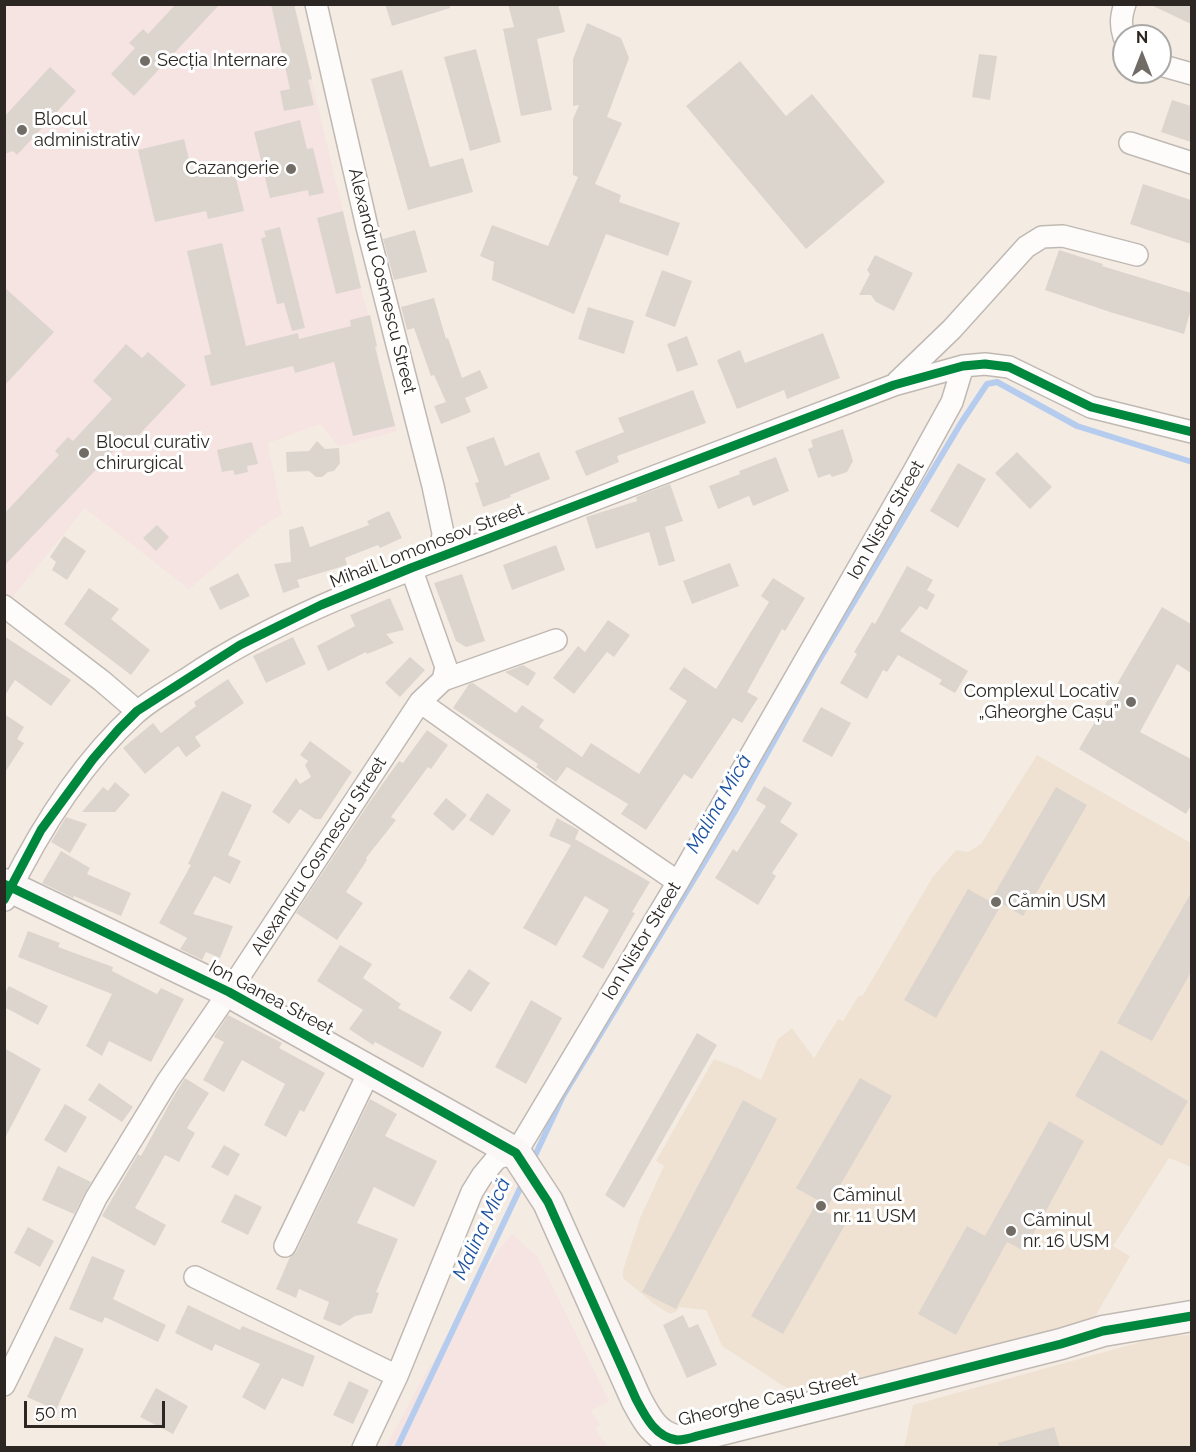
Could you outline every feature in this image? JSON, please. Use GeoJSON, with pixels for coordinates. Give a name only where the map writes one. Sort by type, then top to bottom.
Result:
{"type":"FeatureCollection","features":[{"type":"Feature","properties":{"kind":"street","name":"Alexandru Cosmescu Street"},"geometry":{"type":"LineString","coordinates":[[316,4],[367,227],[433,486],[443,532],[441,558]]}},
{"type":"Feature","properties":{"kind":"street"},"geometry":{"type":"LineString","coordinates":[[1122,24],[1121,15],[1125,4]]}},
{"type":"Feature","properties":{"kind":"street"},"geometry":{"type":"LineString","coordinates":[[1172,68],[1191,74]]}},
{"type":"Feature","properties":{"kind":"street"},"geometry":{"type":"LineString","coordinates":[[1130,143],[1191,163]]}},
{"type":"Feature","properties":{"kind":"street"},"geometry":{"type":"LineString","coordinates":[[894,385],[952,329],[1026,247],[1042,237],[1063,236],[1137,255]]}},
{"type":"Feature","properties":{"kind":"street","name":"Mihail Lomonosov Street"},"geometry":{"type":"LineString","coordinates":[[7,891],[41,830],[58,805],[93,759],[137,711],[240,645],[321,605],[411,568],[894,385],[963,366],[985,364],[1009,367],[1091,407],[1191,432]]}},
{"type":"Feature","properties":{"kind":"street","name":"Ion Nistor Street"},"geometry":{"type":"LineString","coordinates":[[516,1153],[678,882],[914,471],[951,402],[963,366]]}},
{"type":"Feature","properties":{"kind":"street"},"geometry":{"type":"LineString","coordinates":[[411,568],[446,667],[443,680]]}},
{"type":"Feature","properties":{"kind":"street"},"geometry":{"type":"LineString","coordinates":[[4,606],[102,681],[137,711]]}},
{"type":"Feature","properties":{"kind":"street","name":"Alexandru Cosmescu Street"},"geometry":{"type":"LineString","coordinates":[[4,1384],[96,1198],[167,1082],[230,992],[420,702],[443,680],[556,640]]}},
{"type":"Feature","properties":{"kind":"street"},"geometry":{"type":"LineString","coordinates":[[420,702],[678,882]]}},
{"type":"Feature","properties":{"kind":"street","name":"Ion Ganea Street"},"geometry":{"type":"LineString","coordinates":[[7,891],[230,992],[516,1153]]}},
{"type":"Feature","properties":{"kind":"street"},"geometry":{"type":"LineString","coordinates":[[285,1246],[370,1070]]}},
{"type":"Feature","properties":{"kind":"street"},"geometry":{"type":"LineString","coordinates":[[363,1448],[397,1376],[472,1192],[497,1158],[516,1153]]}},
{"type":"Feature","properties":{"kind":"street","name":"Gheorghe Cașu Street"},"geometry":{"type":"LineString","coordinates":[[516,1153],[548,1202],[647,1420],[661,1434],[677,1440],[949,1373],[1103,1331],[1191,1316]]}},
{"type":"Feature","properties":{"kind":"street"},"geometry":{"type":"LineString","coordinates":[[195,1277],[397,1376]]}},
{"type":"Feature","properties":{"kind":"shaded area"},"geometry":{"type":"Polygon","coordinates":[[[5,5],[294,5],[397,431],[339,447],[320,424],[268,443],[282,514],[260,528],[189,589],[85,508],[11,599],[5,595],[5,5]]]}},
{"type":"Feature","properties":{"kind":"shaded area"},"geometry":{"type":"Polygon","coordinates":[[[1037,755],[1191,843],[1191,1167],[1169,1158],[1113,1246],[1130,1256],[1092,1322],[802,1398],[722,1346],[706,1310],[679,1307],[677,1311],[670,1314],[623,1278],[623,1270],[640,1218],[664,1166],[656,1161],[714,1059],[761,1080],[778,1039],[792,1028],[814,1058],[838,1019],[843,1021],[858,997],[863,995],[932,878],[956,850],[968,852],[981,844],[1037,755]]]}},
{"type":"Feature","properties":{"kind":"shaded area"},"geometry":{"type":"Polygon","coordinates":[[[512,1234],[538,1257],[609,1401],[591,1411],[600,1425],[595,1429],[608,1447],[386,1447],[420,1383],[498,1250],[512,1234]]]}},
{"type":"Feature","properties":{"kind":"shaded area"},"geometry":{"type":"Polygon","coordinates":[[[1191,1335],[1191,1447],[904,1448],[913,1405],[1162,1336],[1191,1335]]]}},
{"type":"Feature","properties":{"kind":"building","name":"Secția Internare"},"geometry":{"type":"Polygon","coordinates":[[[176,4],[220,4],[134,96],[111,74],[135,48],[129,43],[143,29],[148,34],[176,4]]]}},
{"type":"Feature","properties":{"kind":"building"},"geometry":{"type":"Polygon","coordinates":[[[271,4],[294,4],[312,79],[308,80],[314,105],[284,111],[280,91],[290,89],[271,4]]]}},
{"type":"Feature","properties":{"kind":"building"},"geometry":{"type":"Polygon","coordinates":[[[385,4],[450,4],[450,8],[392,26],[385,4]]]}},
{"type":"Feature","properties":{"kind":"building"},"geometry":{"type":"Polygon","coordinates":[[[508,4],[558,4],[565,32],[537,39],[552,110],[521,116],[503,29],[514,27],[508,4]]]}},
{"type":"Feature","properties":{"kind":"building"},"geometry":{"type":"Polygon","coordinates":[[[1149,4],[1191,4],[1191,24],[1149,4]]]}},
{"type":"Feature","properties":{"kind":"building"},"geometry":{"type":"Polygon","coordinates":[[[587,23],[621,38],[629,58],[607,117],[622,123],[595,184],[621,195],[619,202],[680,223],[668,256],[606,234],[574,314],[492,280],[494,262],[480,256],[492,225],[548,246],[578,177],[573,175],[573,119],[579,105],[573,106],[573,59],[587,23]]]}},
{"type":"Feature","properties":{"kind":"building"},"geometry":{"type":"Polygon","coordinates":[[[476,49],[501,142],[470,151],[444,57],[476,49]]]}},
{"type":"Feature","properties":{"kind":"building"},"geometry":{"type":"Polygon","coordinates":[[[979,54],[997,56],[990,100],[972,97],[979,54]]]}},
{"type":"Feature","properties":{"kind":"building"},"geometry":{"type":"Polygon","coordinates":[[[740,61],[786,116],[812,94],[885,182],[806,249],[686,106],[740,61]]]}},
{"type":"Feature","properties":{"kind":"building","name":"Blocul administrativ"},"geometry":{"type":"Polygon","coordinates":[[[50,67],[76,91],[17,155],[13,151],[4,154],[4,117],[50,67]]]}},
{"type":"Feature","properties":{"kind":"building"},"geometry":{"type":"Polygon","coordinates":[[[402,70],[430,167],[463,158],[473,192],[408,210],[371,79],[402,70]]]}},
{"type":"Feature","properties":{"kind":"building"},"geometry":{"type":"Polygon","coordinates":[[[1172,100],[1191,106],[1191,142],[1161,132],[1172,100]]]}},
{"type":"Feature","properties":{"kind":"building","name":"Cazangerie"},"geometry":{"type":"Polygon","coordinates":[[[300,120],[307,149],[313,148],[324,193],[309,196],[308,190],[270,198],[254,132],[300,120]]]}},
{"type":"Feature","properties":{"kind":"building"},"geometry":{"type":"Polygon","coordinates":[[[184,139],[193,176],[233,166],[244,211],[208,219],[206,211],[155,222],[138,150],[184,139]]]}},
{"type":"Feature","properties":{"kind":"building"},"geometry":{"type":"Polygon","coordinates":[[[1143,184],[1191,200],[1191,244],[1130,224],[1143,184]]]}},
{"type":"Feature","properties":{"kind":"building"},"geometry":{"type":"Polygon","coordinates":[[[343,211],[361,288],[336,294],[317,218],[343,211]]]}},
{"type":"Feature","properties":{"kind":"building"},"geometry":{"type":"Polygon","coordinates":[[[280,227],[305,328],[292,331],[284,303],[277,304],[261,238],[266,237],[264,231],[280,227]]]}},
{"type":"Feature","properties":{"kind":"building"},"geometry":{"type":"Polygon","coordinates":[[[415,230],[427,272],[394,280],[383,239],[415,230]]]}},
{"type":"Feature","properties":{"kind":"building"},"geometry":{"type":"Polygon","coordinates":[[[222,243],[246,346],[298,333],[299,339],[351,326],[350,320],[370,315],[377,346],[375,347],[395,426],[353,436],[334,362],[295,373],[293,366],[211,386],[204,356],[211,354],[187,251],[222,243]]]}},
{"type":"Feature","properties":{"kind":"building"},"geometry":{"type":"Polygon","coordinates":[[[1059,250],[1103,264],[1102,266],[1191,293],[1191,309],[1184,334],[1045,290],[1059,250]]]}},
{"type":"Feature","properties":{"kind":"building"},"geometry":{"type":"Polygon","coordinates":[[[875,255],[913,273],[894,311],[876,302],[871,295],[859,295],[870,274],[867,270],[875,255]]]}},
{"type":"Feature","properties":{"kind":"building"},"geometry":{"type":"Polygon","coordinates":[[[662,270],[692,281],[675,327],[645,316],[662,270]]]}},
{"type":"Feature","properties":{"kind":"building"},"geometry":{"type":"Polygon","coordinates":[[[4,287],[54,332],[4,386],[4,287]]]}},
{"type":"Feature","properties":{"kind":"building"},"geometry":{"type":"Polygon","coordinates":[[[434,298],[446,339],[448,338],[462,378],[480,370],[488,388],[465,398],[471,412],[441,424],[434,406],[446,402],[434,375],[431,376],[414,328],[407,330],[401,307],[434,298]]]}},
{"type":"Feature","properties":{"kind":"building"},"geometry":{"type":"Polygon","coordinates":[[[588,307],[634,321],[624,354],[578,339],[588,307]]]}},
{"type":"Feature","properties":{"kind":"building"},"geometry":{"type":"Polygon","coordinates":[[[823,333],[840,378],[787,399],[784,390],[737,409],[717,360],[740,350],[745,363],[823,333]]]}},
{"type":"Feature","properties":{"kind":"building"},"geometry":{"type":"Polygon","coordinates":[[[687,336],[698,365],[677,372],[667,344],[687,336]]]}},
{"type":"Feature","properties":{"kind":"building","name":"Blocul curativ chirurgical"},"geometry":{"type":"Polygon","coordinates":[[[126,344],[142,358],[148,352],[186,385],[134,440],[129,435],[4,566],[4,514],[59,455],[55,451],[68,437],[73,441],[112,399],[93,381],[126,344]]]}},
{"type":"Feature","properties":{"kind":"building"},"geometry":{"type":"Polygon","coordinates":[[[693,390],[706,423],[617,456],[619,462],[586,476],[575,451],[624,432],[618,418],[693,390]]]}},
{"type":"Feature","properties":{"kind":"building"},"geometry":{"type":"Polygon","coordinates":[[[843,429],[853,461],[847,472],[832,477],[830,474],[818,478],[808,449],[813,447],[811,440],[843,429]]]}},
{"type":"Feature","properties":{"kind":"building"},"geometry":{"type":"Polygon","coordinates":[[[494,437],[505,466],[539,452],[550,479],[483,507],[475,483],[479,482],[466,447],[494,437]]]}},
{"type":"Feature","properties":{"kind":"building"},"geometry":{"type":"Polygon","coordinates":[[[317,441],[325,449],[339,448],[340,463],[334,471],[322,477],[316,477],[309,471],[287,472],[286,452],[309,451],[317,441]]]}},
{"type":"Feature","properties":{"kind":"building"},"geometry":{"type":"Polygon","coordinates":[[[252,442],[258,464],[247,466],[248,472],[235,475],[233,470],[222,472],[217,450],[252,442]]]}},
{"type":"Feature","properties":{"kind":"building"},"geometry":{"type":"Polygon","coordinates":[[[1017,452],[1052,487],[1030,509],[995,473],[1017,452]]]}},
{"type":"Feature","properties":{"kind":"building"},"geometry":{"type":"Polygon","coordinates":[[[776,457],[789,491],[753,506],[749,496],[718,509],[709,486],[740,474],[739,471],[776,457]]]}},
{"type":"Feature","properties":{"kind":"building"},"geometry":{"type":"Polygon","coordinates":[[[958,463],[986,479],[958,528],[930,511],[958,463]]]}},
{"type":"Feature","properties":{"kind":"building"},"geometry":{"type":"Polygon","coordinates":[[[670,484],[683,521],[665,527],[675,561],[659,566],[649,532],[596,549],[586,517],[637,501],[636,497],[670,484]]]}},
{"type":"Feature","properties":{"kind":"building"},"geometry":{"type":"Polygon","coordinates":[[[389,511],[402,538],[380,548],[378,545],[345,558],[347,565],[297,580],[300,587],[283,593],[274,564],[291,562],[289,530],[303,526],[310,547],[369,525],[367,521],[389,511]]]}},
{"type":"Feature","properties":{"kind":"building"},"geometry":{"type":"Polygon","coordinates":[[[157,525],[169,537],[156,551],[143,538],[157,525]]]}},
{"type":"Feature","properties":{"kind":"building"},"geometry":{"type":"Polygon","coordinates":[[[64,536],[86,551],[67,580],[52,570],[56,562],[50,557],[64,536]]]}},
{"type":"Feature","properties":{"kind":"building"},"geometry":{"type":"Polygon","coordinates":[[[556,545],[565,570],[512,590],[503,565],[556,545]]]}},
{"type":"Feature","properties":{"kind":"building"},"geometry":{"type":"Polygon","coordinates":[[[730,563],[739,586],[692,604],[683,581],[730,563]]]}},
{"type":"Feature","properties":{"kind":"building"},"geometry":{"type":"Polygon","coordinates":[[[907,566],[933,580],[927,590],[935,595],[927,610],[920,606],[900,631],[968,671],[955,693],[939,684],[942,680],[898,655],[887,672],[883,670],[867,699],[840,683],[857,654],[854,652],[872,622],[875,624],[907,566]]]}},
{"type":"Feature","properties":{"kind":"building"},"geometry":{"type":"Polygon","coordinates":[[[238,573],[250,596],[220,610],[209,588],[238,573]]]}},
{"type":"Feature","properties":{"kind":"building"},"geometry":{"type":"Polygon","coordinates":[[[462,574],[485,641],[466,647],[456,641],[434,583],[462,574]]]}},
{"type":"Feature","properties":{"kind":"building"},"geometry":{"type":"Polygon","coordinates":[[[773,578],[805,598],[785,631],[782,629],[747,692],[758,698],[742,723],[733,718],[692,779],[684,774],[646,830],[621,814],[628,804],[567,767],[556,782],[536,767],[538,764],[453,708],[469,684],[473,683],[516,713],[522,705],[544,720],[539,727],[582,757],[591,743],[639,774],[687,701],[669,689],[684,667],[716,689],[769,602],[761,596],[773,578]]]}},
{"type":"Feature","properties":{"kind":"building"},"geometry":{"type":"Polygon","coordinates":[[[89,588],[119,609],[111,619],[150,650],[131,675],[64,624],[89,588]]]}},
{"type":"Feature","properties":{"kind":"building"},"geometry":{"type":"Polygon","coordinates":[[[390,598],[404,630],[386,634],[394,643],[367,654],[366,652],[328,671],[317,646],[355,626],[350,615],[390,598]]]}},
{"type":"Feature","properties":{"kind":"building","name":"Complexul Locativ „Gheorghe Cașu”"},"geometry":{"type":"Polygon","coordinates":[[[1162,607],[1191,624],[1191,673],[1177,664],[1140,732],[1191,759],[1191,805],[1186,814],[1079,749],[1162,607]]]}},
{"type":"Feature","properties":{"kind":"building"},"geometry":{"type":"Polygon","coordinates":[[[608,620],[630,635],[614,657],[607,652],[574,694],[553,678],[578,646],[585,652],[608,620]]]}},
{"type":"Feature","properties":{"kind":"building"},"geometry":{"type":"Polygon","coordinates":[[[4,636],[71,680],[51,706],[15,680],[4,697],[4,636]]]}},
{"type":"Feature","properties":{"kind":"building"},"geometry":{"type":"Polygon","coordinates":[[[293,637],[306,664],[266,683],[253,656],[293,637]]]}},
{"type":"Feature","properties":{"kind":"building"},"geometry":{"type":"Polygon","coordinates":[[[410,657],[425,670],[400,697],[385,683],[410,657]]]}},
{"type":"Feature","properties":{"kind":"building"},"geometry":{"type":"Polygon","coordinates":[[[523,665],[536,673],[528,686],[505,672],[523,665]]]}},
{"type":"Feature","properties":{"kind":"building"},"geometry":{"type":"Polygon","coordinates":[[[228,679],[244,703],[195,737],[201,746],[186,757],[178,746],[145,774],[123,748],[153,723],[161,733],[196,706],[194,702],[228,679]]]}},
{"type":"Feature","properties":{"kind":"building"},"geometry":{"type":"Polygon","coordinates":[[[821,707],[851,723],[832,757],[802,741],[821,707]]]}},
{"type":"Feature","properties":{"kind":"building"},"geometry":{"type":"Polygon","coordinates":[[[4,714],[24,727],[17,739],[24,743],[4,774],[4,714]]]}},
{"type":"Feature","properties":{"kind":"building"},"geometry":{"type":"Polygon","coordinates":[[[427,730],[448,745],[431,769],[428,767],[391,817],[396,820],[366,858],[367,860],[346,892],[363,903],[337,940],[296,913],[371,800],[399,761],[403,763],[427,730]]]}},
{"type":"Feature","properties":{"kind":"building"},"geometry":{"type":"Polygon","coordinates":[[[310,741],[352,772],[321,819],[315,819],[300,809],[289,824],[272,812],[296,778],[300,784],[311,777],[305,765],[308,761],[300,755],[310,741]]]}},
{"type":"Feature","properties":{"kind":"building"},"geometry":{"type":"Polygon","coordinates":[[[115,782],[130,795],[115,812],[82,812],[103,787],[108,791],[115,782]]]}},
{"type":"Feature","properties":{"kind":"building"},"geometry":{"type":"Polygon","coordinates":[[[764,786],[792,803],[780,822],[798,834],[772,873],[776,876],[758,905],[715,878],[733,849],[737,852],[766,806],[756,800],[764,786]]]}},
{"type":"Feature","properties":{"kind":"building"},"geometry":{"type":"Polygon","coordinates":[[[1056,787],[1087,805],[1023,916],[992,898],[1056,787]]]}},
{"type":"Feature","properties":{"kind":"building"},"geometry":{"type":"Polygon","coordinates":[[[222,791],[252,805],[228,855],[241,861],[230,884],[214,876],[193,914],[233,926],[220,958],[206,952],[202,960],[180,949],[187,938],[159,923],[191,865],[188,864],[222,791]]]}},
{"type":"Feature","properties":{"kind":"building"},"geometry":{"type":"Polygon","coordinates":[[[487,793],[511,810],[493,836],[469,820],[487,793]]]}},
{"type":"Feature","properties":{"kind":"building"},"geometry":{"type":"Polygon","coordinates":[[[446,798],[467,815],[453,831],[433,814],[446,798]]]}},
{"type":"Feature","properties":{"kind":"building"},"geometry":{"type":"Polygon","coordinates":[[[66,817],[87,824],[70,853],[51,842],[66,817]]]}},
{"type":"Feature","properties":{"kind":"building"},"geometry":{"type":"Polygon","coordinates":[[[557,818],[579,830],[575,839],[650,882],[603,969],[582,957],[609,910],[585,896],[556,946],[523,928],[571,845],[549,836],[557,818]]]}},
{"type":"Feature","properties":{"kind":"building"},"geometry":{"type":"Polygon","coordinates":[[[61,851],[90,868],[87,874],[131,893],[121,916],[74,896],[73,898],[42,883],[61,851]]]}},
{"type":"Feature","properties":{"kind":"building"},"geometry":{"type":"Polygon","coordinates":[[[968,889],[1000,907],[936,1018],[904,1000],[968,889]]]}},
{"type":"Feature","properties":{"kind":"building"},"geometry":{"type":"Polygon","coordinates":[[[1191,893],[1191,972],[1152,1041],[1117,1023],[1191,893]]]}},
{"type":"Feature","properties":{"kind":"building"},"geometry":{"type":"Polygon","coordinates":[[[28,931],[60,943],[58,947],[113,967],[112,971],[157,994],[161,988],[184,999],[151,1062],[109,1041],[102,1056],[86,1046],[112,994],[18,957],[28,931]]]}},
{"type":"Feature","properties":{"kind":"building"},"geometry":{"type":"Polygon","coordinates":[[[340,945],[372,964],[363,978],[401,1004],[398,1008],[442,1032],[423,1068],[375,1042],[373,1045],[349,1029],[363,1010],[317,981],[340,945]]]}},
{"type":"Feature","properties":{"kind":"building"},"geometry":{"type":"Polygon","coordinates":[[[469,969],[490,983],[471,1012],[449,998],[469,969]]]}},
{"type":"Feature","properties":{"kind":"building"},"geometry":{"type":"Polygon","coordinates":[[[9,986],[48,1006],[38,1025],[4,1007],[4,995],[9,986]]]}},
{"type":"Feature","properties":{"kind":"building"},"geometry":{"type":"Polygon","coordinates":[[[531,1000],[562,1018],[526,1084],[495,1067],[531,1000]]]}},
{"type":"Feature","properties":{"kind":"building"},"geometry":{"type":"Polygon","coordinates":[[[228,1015],[282,1043],[279,1048],[325,1073],[304,1112],[300,1110],[286,1137],[264,1125],[285,1084],[242,1060],[224,1092],[203,1080],[224,1042],[214,1037],[228,1015]]]}},
{"type":"Feature","properties":{"kind":"building"},"geometry":{"type":"Polygon","coordinates":[[[697,1033],[717,1045],[624,1208],[605,1195],[697,1033]]]}},
{"type":"Feature","properties":{"kind":"building"},"geometry":{"type":"Polygon","coordinates":[[[4,1048],[41,1069],[4,1140],[4,1048]]]}},
{"type":"Feature","properties":{"kind":"building"},"geometry":{"type":"Polygon","coordinates":[[[1101,1050],[1188,1101],[1162,1146],[1075,1096],[1101,1050]]]}},
{"type":"Feature","properties":{"kind":"building"},"geometry":{"type":"Polygon","coordinates":[[[185,1078],[209,1093],[187,1128],[195,1133],[179,1162],[165,1155],[135,1208],[166,1225],[155,1246],[102,1216],[138,1154],[141,1156],[185,1078]]]}},
{"type":"Feature","properties":{"kind":"building"},"geometry":{"type":"Polygon","coordinates":[[[860,1078],[892,1096],[828,1206],[796,1188],[860,1078]]]}},
{"type":"Feature","properties":{"kind":"building"},"geometry":{"type":"Polygon","coordinates":[[[99,1083],[133,1107],[122,1122],[88,1100],[99,1083]]]}},
{"type":"Feature","properties":{"kind":"building"},"geometry":{"type":"Polygon","coordinates":[[[370,1099],[397,1114],[385,1136],[437,1161],[414,1207],[374,1187],[357,1223],[398,1239],[376,1292],[379,1293],[372,1313],[355,1316],[340,1326],[323,1319],[329,1302],[299,1289],[296,1298],[276,1289],[370,1099]]]}},
{"type":"Feature","properties":{"kind":"building"},"geometry":{"type":"Polygon","coordinates":[[[743,1100],[777,1119],[676,1309],[642,1292],[743,1100]]]}},
{"type":"Feature","properties":{"kind":"building"},"geometry":{"type":"Polygon","coordinates":[[[65,1104],[87,1117],[66,1153],[44,1140],[65,1104]]]}},
{"type":"Feature","properties":{"kind":"building","name":"Căminul nr. 16 USM"},"geometry":{"type":"Polygon","coordinates":[[[1049,1121],[1084,1141],[1024,1251],[1007,1242],[956,1335],[918,1314],[967,1226],[985,1236],[1049,1121]]]}},
{"type":"Feature","properties":{"kind":"building"},"geometry":{"type":"Polygon","coordinates":[[[224,1145],[240,1154],[228,1176],[211,1167],[224,1145]]]}},
{"type":"Feature","properties":{"kind":"building"},"geometry":{"type":"Polygon","coordinates":[[[58,1166],[91,1182],[74,1214],[42,1200],[58,1166]]]}},
{"type":"Feature","properties":{"kind":"building"},"geometry":{"type":"Polygon","coordinates":[[[235,1194],[262,1207],[248,1235],[221,1222],[235,1194]]]}},
{"type":"Feature","properties":{"kind":"building"},"geometry":{"type":"Polygon","coordinates":[[[815,1206],[846,1223],[783,1334],[751,1316],[815,1206]]]}},
{"type":"Feature","properties":{"kind":"building"},"geometry":{"type":"Polygon","coordinates":[[[28,1227],[54,1241],[40,1267],[14,1253],[28,1227]]]}},
{"type":"Feature","properties":{"kind":"building"},"geometry":{"type":"Polygon","coordinates":[[[92,1256],[125,1270],[113,1299],[166,1325],[158,1342],[105,1317],[102,1323],[69,1309],[92,1256]]]}},
{"type":"Feature","properties":{"kind":"building"},"geometry":{"type":"Polygon","coordinates":[[[188,1305],[240,1330],[242,1326],[315,1356],[303,1387],[282,1378],[265,1410],[242,1397],[260,1364],[215,1344],[212,1351],[175,1333],[188,1305]]]}},
{"type":"Feature","properties":{"kind":"building"},"geometry":{"type":"Polygon","coordinates":[[[683,1315],[689,1328],[698,1324],[717,1365],[687,1378],[663,1325],[683,1315]]]}},
{"type":"Feature","properties":{"kind":"building"},"geometry":{"type":"Polygon","coordinates":[[[55,1336],[84,1349],[56,1410],[27,1397],[55,1336]]]}},
{"type":"Feature","properties":{"kind":"building"},"geometry":{"type":"Polygon","coordinates":[[[349,1381],[369,1390],[353,1424],[333,1415],[349,1381]]]}},
{"type":"Feature","properties":{"kind":"building"},"geometry":{"type":"Polygon","coordinates":[[[156,1388],[188,1406],[173,1434],[140,1417],[156,1388]]]}},
{"type":"Feature","properties":{"kind":"building"},"geometry":{"type":"Polygon","coordinates":[[[1054,1427],[1060,1448],[999,1448],[998,1443],[1054,1427]]]}},
{"type":"Feature","properties":{"kind":"waterway","name":"Malina Mică"},"geometry":{"type":"LineString","coordinates":[[532,1162],[563,1096],[734,813],[815,667],[961,423],[987,384],[997,382],[1077,426],[1192,462]]}},
{"type":"Feature","properties":{"kind":"waterway","name":"Malina Mică"},"geometry":{"type":"LineString","coordinates":[[397,1448],[524,1180]]}},
{"type":"Feature","properties":{"kind":"cycle path"},"geometry":{"type":"LineString","coordinates":[[4,900],[41,830],[93,759],[137,711],[240,645],[321,605],[411,568],[894,385],[963,366],[985,364],[1009,367],[1091,407],[1192,432]]}},
{"type":"Feature","properties":{"kind":"cycle path"},"geometry":{"type":"LineString","coordinates":[[4,884],[229,992],[516,1153],[548,1202],[639,1406],[652,1425],[669,1438],[677,1440],[690,1438],[1061,1344],[1103,1331],[1192,1316]]}},
{"type":"Feature","properties":{"kind":"place","name":"Secția Internare"},"geometry":{"type":"Point","coordinates":[145,61]}},
{"type":"Feature","properties":{"kind":"place","name":"Blocul administrativ"},"geometry":{"type":"Point","coordinates":[22,130]}},
{"type":"Feature","properties":{"kind":"place","name":"Cazangerie"},"geometry":{"type":"Point","coordinates":[291,169]}},
{"type":"Feature","properties":{"kind":"place","name":"Blocul curativ chirurgical"},"geometry":{"type":"Point","coordinates":[84,453]}},
{"type":"Feature","properties":{"kind":"place","name":"Complexul Locativ „Gheorghe Cașu”"},"geometry":{"type":"Point","coordinates":[1131,702]}},
{"type":"Feature","properties":{"kind":"place","name":"Cămin USM"},"geometry":{"type":"Point","coordinates":[996,902]}},
{"type":"Feature","properties":{"kind":"place","name":"Căminul nr. 11 USM"},"geometry":{"type":"Point","coordinates":[821,1206]}},
{"type":"Feature","properties":{"kind":"place","name":"Căminul nr. 16 USM"},"geometry":{"type":"Point","coordinates":[1011,1231]}}]}
